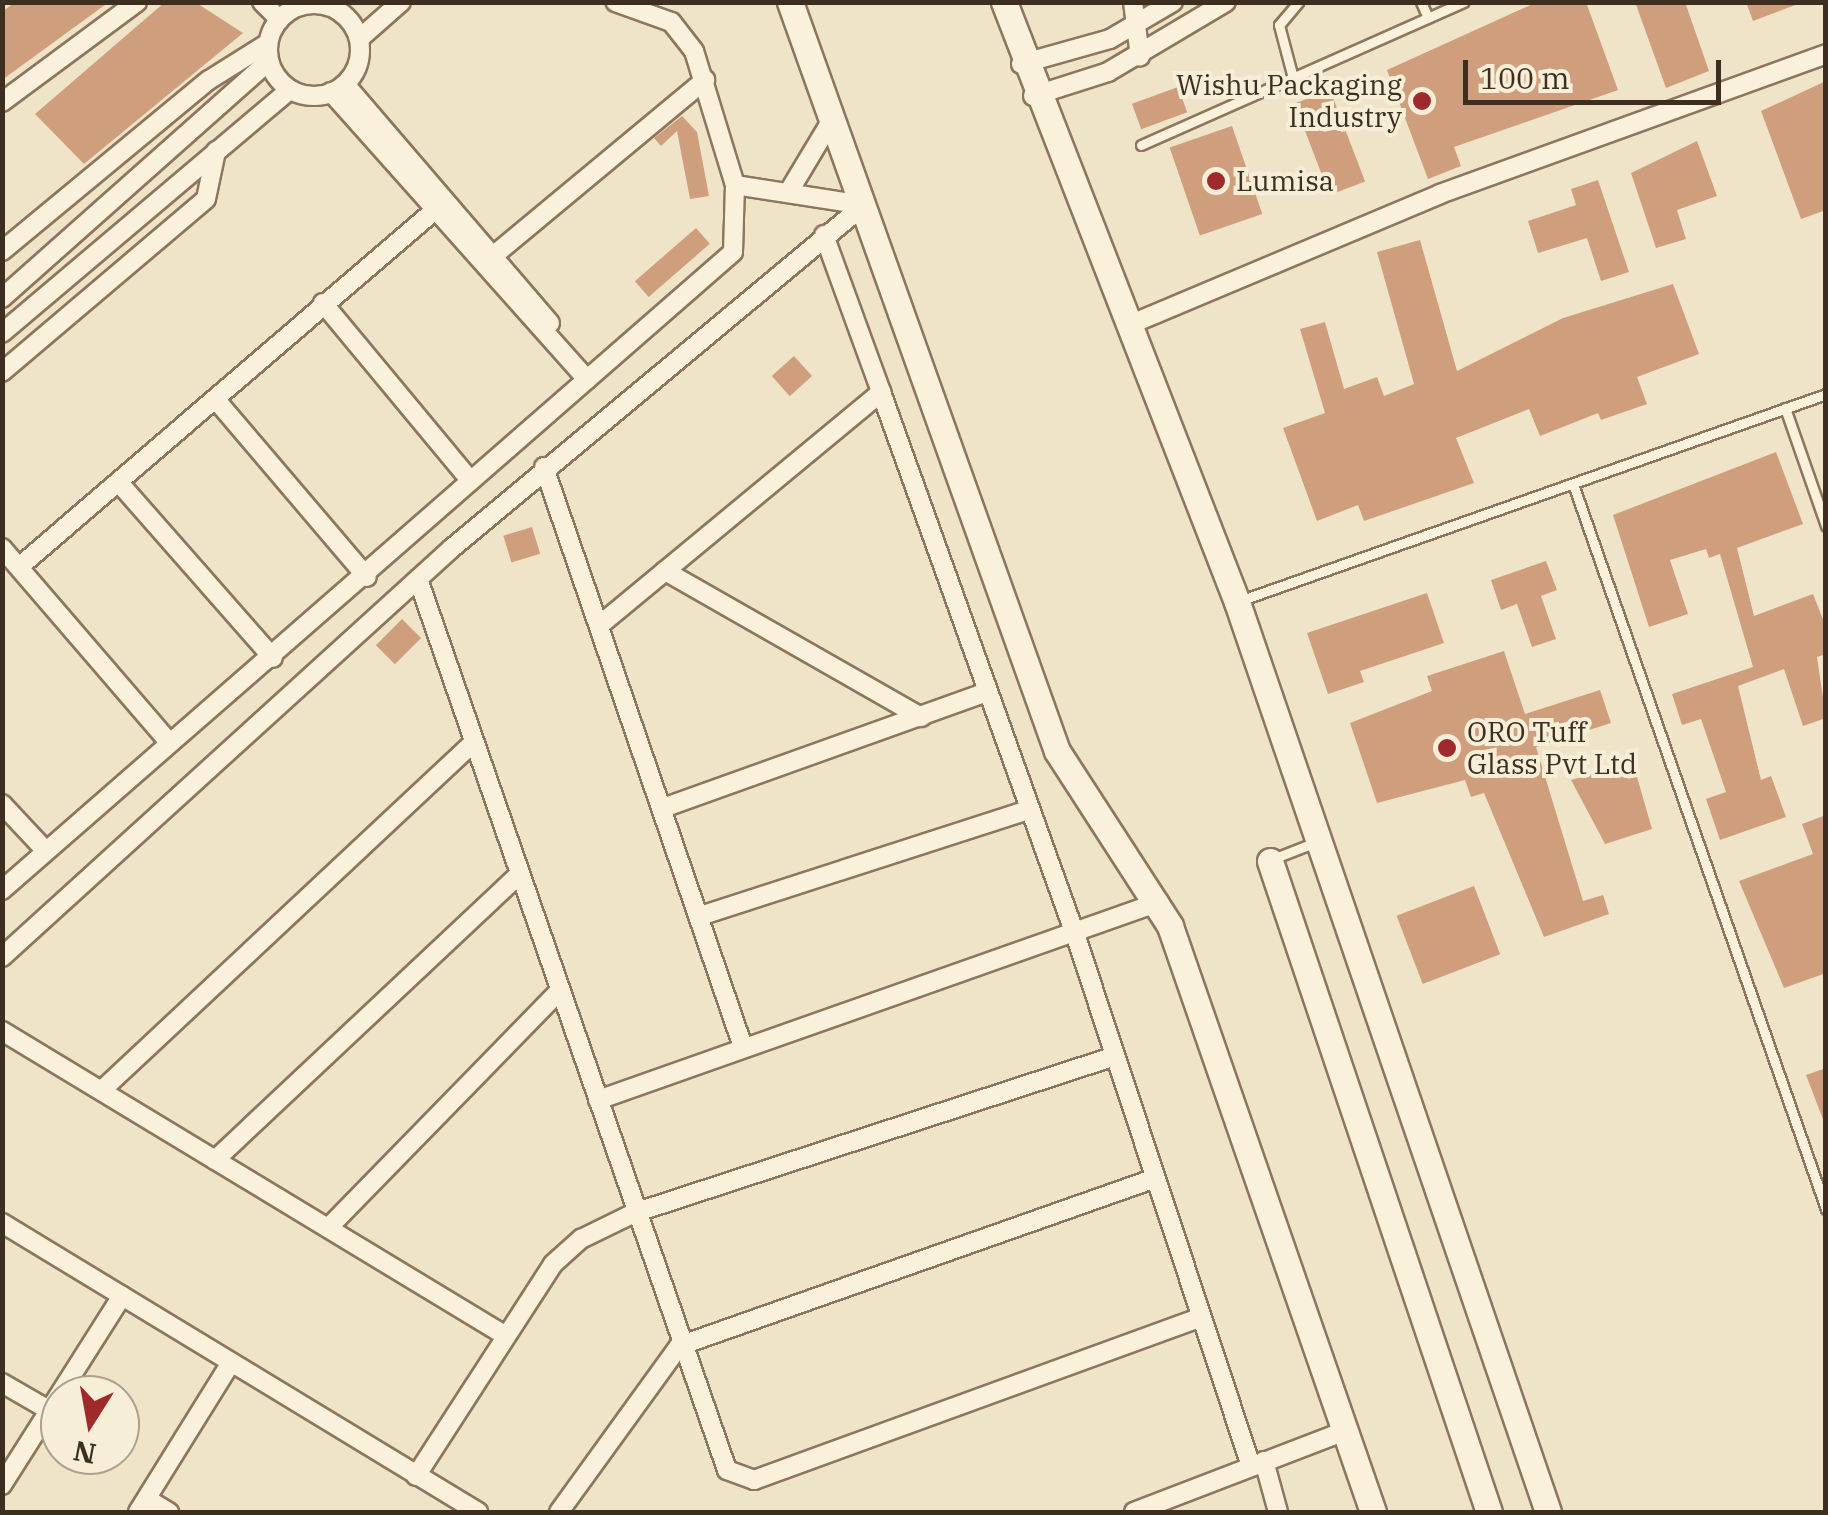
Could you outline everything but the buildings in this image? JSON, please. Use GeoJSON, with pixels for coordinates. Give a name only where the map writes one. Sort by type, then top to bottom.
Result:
{"type":"FeatureCollection","features":[{"type":"Feature","properties":{"kind":"main road"},"geometry":{"type":"LineString","coordinates":[[790,2],[1057,751],[1159,902],[1373,1512]]}},
{"type":"Feature","properties":{"kind":"main road"},"geometry":{"type":"LineString","coordinates":[[1004,2],[1033,96],[1130,325],[1237,602],[1548,1512]]}},
{"type":"Feature","properties":{"kind":"main road"},"geometry":{"type":"LineString","coordinates":[[1270,860],[1489,1512]]}},
{"type":"Feature","properties":{"kind":"street"},"geometry":{"type":"LineString","coordinates":[[2,102],[136,2]]}},
{"type":"Feature","properties":{"kind":"street"},"geometry":{"type":"LineString","coordinates":[[262,2],[280,20]]}},
{"type":"Feature","properties":{"kind":"street"},"geometry":{"type":"LineString","coordinates":[[338,88],[360,39],[400,2]]}},
{"type":"Feature","properties":{"kind":"street"},"geometry":{"type":"LineString","coordinates":[[2,890],[367,578],[584,374],[733,252],[735,186],[705,80],[683,30],[615,2]]}},
{"type":"Feature","properties":{"kind":"street"},"geometry":{"type":"LineString","coordinates":[[1133,2],[1132,30],[1140,57]]}},
{"type":"Feature","properties":{"kind":"street"},"geometry":{"type":"LineString","coordinates":[[1021,64],[1132,30],[1173,2]]}},
{"type":"Feature","properties":{"kind":"street"},"geometry":{"type":"LineString","coordinates":[[1033,96],[1140,57],[1226,2]]}},
{"type":"Feature","properties":{"kind":"street"},"geometry":{"type":"LineString","coordinates":[[2,298],[268,52],[280,20],[302,4],[343,6],[360,39]]}},
{"type":"Feature","properties":{"kind":"street"},"geometry":{"type":"LineString","coordinates":[[268,52],[290,90]]}},
{"type":"Feature","properties":{"kind":"street"},"geometry":{"type":"LineString","coordinates":[[2,251],[209,80],[268,52]]}},
{"type":"Feature","properties":{"kind":"street"},"geometry":{"type":"LineString","coordinates":[[1130,325],[1440,194],[1826,54]]}},
{"type":"Feature","properties":{"kind":"street"},"geometry":{"type":"LineString","coordinates":[[493,256],[705,80]]}},
{"type":"Feature","properties":{"kind":"street"},"geometry":{"type":"LineString","coordinates":[[338,88],[435,210],[584,374]]}},
{"type":"Feature","properties":{"kind":"street"},"geometry":{"type":"LineString","coordinates":[[2,332],[290,90],[338,88],[493,256],[584,374]]}},
{"type":"Feature","properties":{"kind":"street"},"geometry":{"type":"LineString","coordinates":[[791,188],[833,118]]}},
{"type":"Feature","properties":{"kind":"street"},"geometry":{"type":"LineString","coordinates":[[2,372],[206,200],[216,151]]}},
{"type":"Feature","properties":{"kind":"street"},"geometry":{"type":"LineString","coordinates":[[735,186],[791,188],[864,205]]}},
{"type":"Feature","properties":{"kind":"street"},"geometry":{"type":"LineString","coordinates":[[2,957],[544,467],[864,205]]}},
{"type":"Feature","properties":{"kind":"street"},"geometry":{"type":"LineString","coordinates":[[19,567],[121,485],[323,303],[435,210]]}},
{"type":"Feature","properties":{"kind":"street"},"geometry":{"type":"LineString","coordinates":[[824,235],[1026,811],[1076,934],[1112,1056],[1200,1318],[1278,1512]]}},
{"type":"Feature","properties":{"kind":"street"},"geometry":{"type":"LineString","coordinates":[[323,303],[472,480]]}},
{"type":"Feature","properties":{"kind":"street"},"geometry":{"type":"LineString","coordinates":[[601,624],[881,392]]}},
{"type":"Feature","properties":{"kind":"street"},"geometry":{"type":"LineString","coordinates":[[217,400],[367,578]]}},
{"type":"Feature","properties":{"kind":"street"},"geometry":{"type":"LineString","coordinates":[[544,467],[743,1047]]}},
{"type":"Feature","properties":{"kind":"street"},"geometry":{"type":"LineString","coordinates":[[121,485],[273,658]]}},
{"type":"Feature","properties":{"kind":"street"},"geometry":{"type":"LineString","coordinates":[[2,548],[170,744]]}},
{"type":"Feature","properties":{"kind":"street"},"geometry":{"type":"LineString","coordinates":[[665,571],[921,716]]}},
{"type":"Feature","properties":{"kind":"street"},"geometry":{"type":"LineString","coordinates":[[418,579],[720,1461],[754,1480],[1200,1318]]}},
{"type":"Feature","properties":{"kind":"street"},"geometry":{"type":"LineString","coordinates":[[664,808],[984,693]]}},
{"type":"Feature","properties":{"kind":"street"},"geometry":{"type":"LineString","coordinates":[[102,1090],[474,742]]}},
{"type":"Feature","properties":{"kind":"street"},"geometry":{"type":"LineString","coordinates":[[2,804],[45,850]]}},
{"type":"Feature","properties":{"kind":"street"},"geometry":{"type":"LineString","coordinates":[[700,916],[1026,811]]}},
{"type":"Feature","properties":{"kind":"street"},"geometry":{"type":"LineString","coordinates":[[215,1160],[520,874]]}},
{"type":"Feature","properties":{"kind":"street"},"geometry":{"type":"LineString","coordinates":[[598,1100],[1159,902]]}},
{"type":"Feature","properties":{"kind":"street"},"geometry":{"type":"LineString","coordinates":[[330,1227],[559,991]]}},
{"type":"Feature","properties":{"kind":"street"},"geometry":{"type":"LineString","coordinates":[[2,1031],[506,1336]]}},
{"type":"Feature","properties":{"kind":"street"},"geometry":{"type":"LineString","coordinates":[[416,1476],[568,1248],[634,1213],[1112,1056]]}},
{"type":"Feature","properties":{"kind":"street"},"geometry":{"type":"LineString","coordinates":[[560,1512],[679,1346],[1153,1180]]}},
{"type":"Feature","properties":{"kind":"street"},"geometry":{"type":"LineString","coordinates":[[2,1224],[478,1512]]}},
{"type":"Feature","properties":{"kind":"street"},"geometry":{"type":"LineString","coordinates":[[70,1375],[122,1296]]}},
{"type":"Feature","properties":{"kind":"street"},"geometry":{"type":"LineString","coordinates":[[169,1512],[142,1506],[230,1364]]}},
{"type":"Feature","properties":{"kind":"street"},"geometry":{"type":"LineString","coordinates":[[2,1382],[40,1406]]}},
{"type":"Feature","properties":{"kind":"street"},"geometry":{"type":"LineString","coordinates":[[2,1486],[40,1422]]}},
{"type":"Feature","properties":{"kind":"street"},"geometry":{"type":"LineString","coordinates":[[1134,1512],[1344,1431]]}},
{"type":"Feature","properties":{"kind":"lane"},"geometry":{"type":"LineString","coordinates":[[1292,78],[1279,25],[1298,2]]}},
{"type":"Feature","properties":{"kind":"lane"},"geometry":{"type":"LineString","coordinates":[[1421,2],[1428,18]]}},
{"type":"Feature","properties":{"kind":"lane"},"geometry":{"type":"LineString","coordinates":[[1142,145],[1464,2]]}},
{"type":"Feature","properties":{"kind":"lane"},"geometry":{"type":"LineString","coordinates":[[1237,602],[1826,394]]}},
{"type":"Feature","properties":{"kind":"lane"},"geometry":{"type":"LineString","coordinates":[[1785,408],[1826,526]]}},
{"type":"Feature","properties":{"kind":"lane"},"geometry":{"type":"LineString","coordinates":[[1572,484],[1826,1209]]}},
{"type":"Feature","properties":{"kind":"lane"},"geometry":{"type":"LineString","coordinates":[[1270,860],[1318,841]]}},
{"type":"Feature","properties":{"kind":"place","name":"Wishu Packaging Industry"},"geometry":{"type":"Point","coordinates":[1422,101]}},
{"type":"Feature","properties":{"kind":"place","name":"Lumisa"},"geometry":{"type":"Point","coordinates":[1216,181]}},
{"type":"Feature","properties":{"kind":"place","name":"ORO Tuff Glass Pvt Ltd"},"geometry":{"type":"Point","coordinates":[1447,748]}}]}
